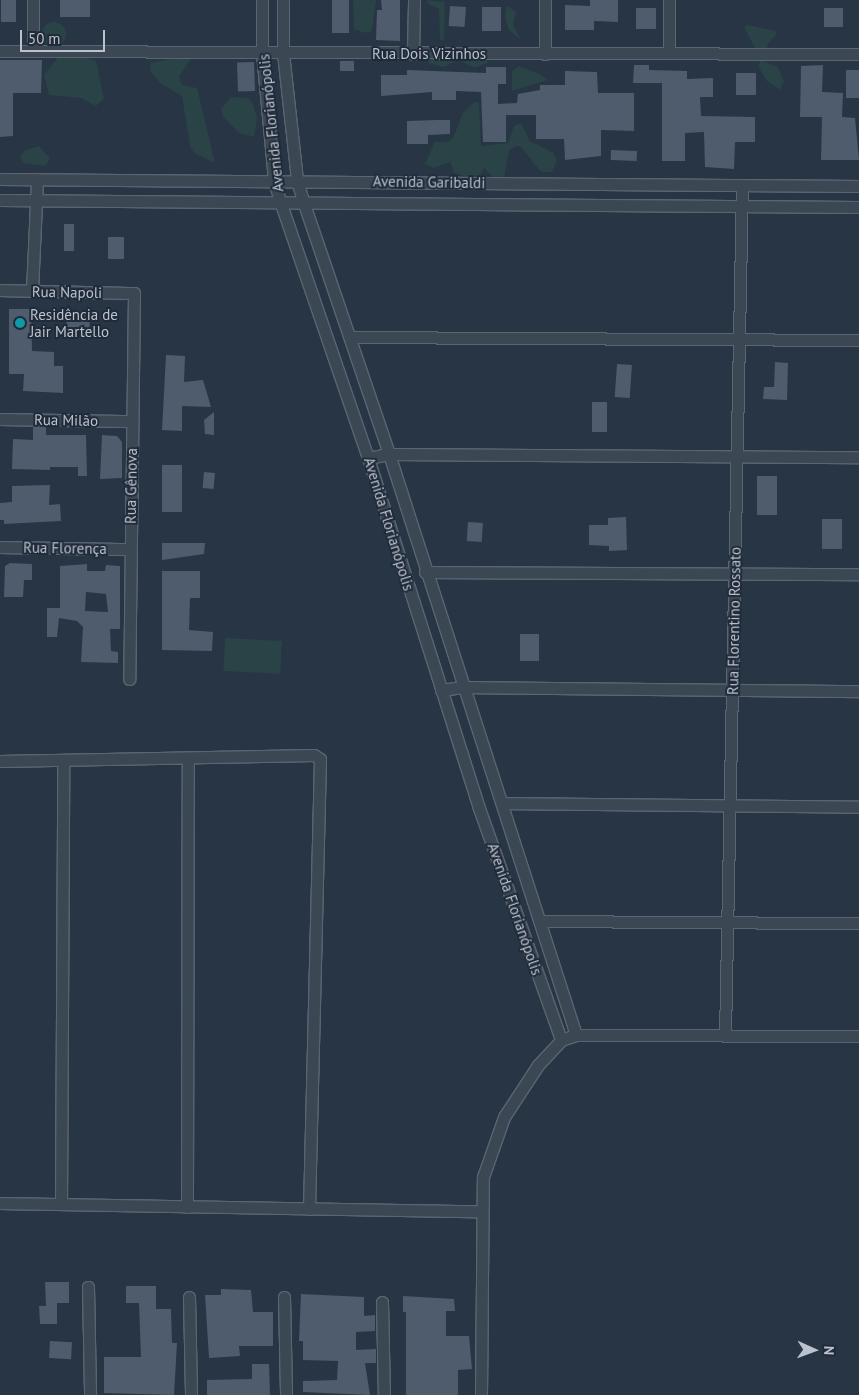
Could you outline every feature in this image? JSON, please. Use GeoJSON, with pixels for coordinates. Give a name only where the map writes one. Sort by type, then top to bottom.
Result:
{"type":"FeatureCollection","features":[{"type":"Feature","properties":{"kind":"street"},"geometry":{"type":"LineString","coordinates":[[33,0],[33,51]]}},
{"type":"Feature","properties":{"kind":"street","name":"Avenida Florianópolis"},"geometry":{"type":"LineString","coordinates":[[262,0],[262,53],[274,181],[368,458],[442,690],[561,1040]]}},
{"type":"Feature","properties":{"kind":"street","name":"Avenida Florianópolis"},"geometry":{"type":"LineString","coordinates":[[283,0],[283,53],[297,180],[389,454],[424,572],[502,803],[576,1035]]}},
{"type":"Feature","properties":{"kind":"street"},"geometry":{"type":"LineString","coordinates":[[413,54],[414,0]]}},
{"type":"Feature","properties":{"kind":"street"},"geometry":{"type":"LineString","coordinates":[[545,0],[545,54]]}},
{"type":"Feature","properties":{"kind":"street"},"geometry":{"type":"LineString","coordinates":[[669,0],[669,53]]}},
{"type":"Feature","properties":{"kind":"street","name":"Rua Dois Vizinhos"},"geometry":{"type":"LineString","coordinates":[[0,51],[413,54],[859,54]]}},
{"type":"Feature","properties":{"kind":"street","name":"Avenida Garibaldi"},"geometry":{"type":"LineString","coordinates":[[0,179],[859,186]]}},
{"type":"Feature","properties":{"kind":"street"},"geometry":{"type":"LineString","coordinates":[[32,291],[37,179]]}},
{"type":"Feature","properties":{"kind":"street","name":"Rua Florentino Rossato"},"geometry":{"type":"LineString","coordinates":[[725,1035],[742,185]]}},
{"type":"Feature","properties":{"kind":"street","name":"Avenida Garibaldi"},"geometry":{"type":"LineString","coordinates":[[0,200],[859,207]]}},
{"type":"Feature","properties":{"kind":"street","name":"Rua Napoli"},"geometry":{"type":"LineString","coordinates":[[0,290],[134,293]]}},
{"type":"Feature","properties":{"kind":"street","name":"Rua Gênova"},"geometry":{"type":"LineString","coordinates":[[129,679],[134,293]]}},
{"type":"Feature","properties":{"kind":"street"},"geometry":{"type":"LineString","coordinates":[[350,337],[859,340]]}},
{"type":"Feature","properties":{"kind":"street","name":"Rua Milão"},"geometry":{"type":"LineString","coordinates":[[0,419],[132,421]]}},
{"type":"Feature","properties":{"kind":"street"},"geometry":{"type":"LineString","coordinates":[[368,458],[389,454],[859,457]]}},
{"type":"Feature","properties":{"kind":"street","name":"Rua Florença"},"geometry":{"type":"LineString","coordinates":[[0,547],[130,549]]}},
{"type":"Feature","properties":{"kind":"street"},"geometry":{"type":"LineString","coordinates":[[424,572],[859,574]]}},
{"type":"Feature","properties":{"kind":"street"},"geometry":{"type":"LineString","coordinates":[[442,690],[463,686],[859,691]]}},
{"type":"Feature","properties":{"kind":"street"},"geometry":{"type":"LineString","coordinates":[[0,761],[188,759],[314,755],[322,764],[309,1209]]}},
{"type":"Feature","properties":{"kind":"street"},"geometry":{"type":"LineString","coordinates":[[186,1207],[188,759]]}},
{"type":"Feature","properties":{"kind":"street"},"geometry":{"type":"LineString","coordinates":[[61,1204],[63,760]]}},
{"type":"Feature","properties":{"kind":"street"},"geometry":{"type":"LineString","coordinates":[[502,803],[859,807]]}},
{"type":"Feature","properties":{"kind":"street"},"geometry":{"type":"LineString","coordinates":[[540,921],[859,923]]}},
{"type":"Feature","properties":{"kind":"street"},"geometry":{"type":"LineString","coordinates":[[481,1395],[480,1303],[483,1177],[504,1117],[538,1065],[561,1040],[576,1035],[859,1036]]}},
{"type":"Feature","properties":{"kind":"street"},"geometry":{"type":"LineString","coordinates":[[0,1202],[186,1207],[481,1211]]}},
{"type":"Feature","properties":{"kind":"street"},"geometry":{"type":"LineString","coordinates":[[88,1287],[90,1395]]}},
{"type":"Feature","properties":{"kind":"street"},"geometry":{"type":"LineString","coordinates":[[189,1297],[191,1395]]}},
{"type":"Feature","properties":{"kind":"street"},"geometry":{"type":"LineString","coordinates":[[284,1297],[286,1395]]}},
{"type":"Feature","properties":{"kind":"street"},"geometry":{"type":"LineString","coordinates":[[382,1302],[384,1395]]}},
{"type":"Feature","properties":{"kind":"green space"},"geometry":{"type":"Polygon","coordinates":[[[353,0],[376,0],[372,31],[365,33],[354,29],[353,0]]]}},
{"type":"Feature","properties":{"kind":"green space"},"geometry":{"type":"Polygon","coordinates":[[[427,0],[445,2],[444,40],[440,40],[439,9],[428,4],[427,0]]]}},
{"type":"Feature","properties":{"kind":"green space"},"geometry":{"type":"Polygon","coordinates":[[[506,5],[516,12],[513,25],[521,40],[509,30],[505,18],[506,5]]]}},
{"type":"Feature","properties":{"kind":"green space"},"geometry":{"type":"Polygon","coordinates":[[[54,22],[59,23],[65,29],[65,39],[59,45],[54,46],[49,45],[43,39],[42,34],[43,29],[49,23],[54,22]]]}},
{"type":"Feature","properties":{"kind":"green space"},"geometry":{"type":"Polygon","coordinates":[[[748,25],[776,31],[777,34],[767,45],[769,52],[755,48],[744,27],[748,25]]]}},
{"type":"Feature","properties":{"kind":"green space"},"geometry":{"type":"Polygon","coordinates":[[[60,55],[80,55],[96,61],[104,99],[96,106],[81,98],[49,95],[44,75],[60,55]]]}},
{"type":"Feature","properties":{"kind":"green space"},"geometry":{"type":"Polygon","coordinates":[[[436,57],[483,57],[489,62],[475,68],[458,60],[443,67],[428,63],[429,59],[436,57]]]}},
{"type":"Feature","properties":{"kind":"green space"},"geometry":{"type":"Polygon","coordinates":[[[175,58],[191,58],[179,77],[182,85],[197,88],[215,163],[194,153],[190,146],[182,96],[161,84],[150,71],[151,63],[175,58]]]}},
{"type":"Feature","properties":{"kind":"green space"},"geometry":{"type":"Polygon","coordinates":[[[761,60],[778,67],[784,81],[780,90],[767,81],[758,66],[761,60]]]}},
{"type":"Feature","properties":{"kind":"green space"},"geometry":{"type":"Polygon","coordinates":[[[519,66],[548,80],[512,91],[512,71],[519,66]]]}},
{"type":"Feature","properties":{"kind":"green space"},"geometry":{"type":"Polygon","coordinates":[[[231,97],[248,98],[253,104],[257,118],[254,137],[239,133],[223,117],[221,109],[231,97]]]}},
{"type":"Feature","properties":{"kind":"green space"},"geometry":{"type":"Polygon","coordinates":[[[474,102],[478,102],[479,106],[481,146],[508,143],[514,126],[521,123],[530,141],[554,153],[557,161],[552,172],[541,172],[521,147],[517,146],[509,150],[504,179],[493,177],[484,168],[479,178],[470,178],[454,173],[450,162],[433,168],[425,164],[435,142],[447,142],[453,138],[463,113],[474,102]]]}},
{"type":"Feature","properties":{"kind":"green space"},"geometry":{"type":"Polygon","coordinates":[[[39,146],[50,158],[46,166],[23,163],[20,156],[25,150],[39,146]]]}},
{"type":"Feature","properties":{"kind":"green space"},"geometry":{"type":"Polygon","coordinates":[[[225,638],[282,641],[280,674],[223,671],[225,638]]]}},
{"type":"Feature","properties":{"kind":"building"},"geometry":{"type":"Polygon","coordinates":[[[1,0],[16,0],[16,22],[1,22],[1,0]]]}},
{"type":"Feature","properties":{"kind":"building"},"geometry":{"type":"Polygon","coordinates":[[[60,0],[90,0],[90,17],[60,17],[60,0]]]}},
{"type":"Feature","properties":{"kind":"building"},"geometry":{"type":"Polygon","coordinates":[[[332,0],[349,0],[349,33],[332,33],[332,0]]]}},
{"type":"Feature","properties":{"kind":"building"},"geometry":{"type":"Polygon","coordinates":[[[381,0],[400,0],[400,41],[376,40],[377,10],[382,10],[381,0]]]}},
{"type":"Feature","properties":{"kind":"building"},"geometry":{"type":"Polygon","coordinates":[[[590,0],[618,0],[618,22],[594,21],[594,30],[565,30],[565,5],[590,6],[590,0]]]}},
{"type":"Feature","properties":{"kind":"building"},"geometry":{"type":"Polygon","coordinates":[[[450,6],[466,7],[465,27],[449,26],[450,6]]]}},
{"type":"Feature","properties":{"kind":"building"},"geometry":{"type":"Polygon","coordinates":[[[482,7],[501,7],[501,31],[482,31],[482,7]]]}},
{"type":"Feature","properties":{"kind":"building"},"geometry":{"type":"Polygon","coordinates":[[[636,8],[656,8],[656,29],[636,29],[636,8]]]}},
{"type":"Feature","properties":{"kind":"building"},"geometry":{"type":"Polygon","coordinates":[[[824,8],[843,8],[843,27],[824,27],[824,8]]]}},
{"type":"Feature","properties":{"kind":"building"},"geometry":{"type":"Polygon","coordinates":[[[0,60],[42,60],[41,93],[13,93],[13,136],[0,137],[0,60]]]}},
{"type":"Feature","properties":{"kind":"building"},"geometry":{"type":"Polygon","coordinates":[[[340,61],[354,61],[354,71],[340,71],[340,61]]]}},
{"type":"Feature","properties":{"kind":"building"},"geometry":{"type":"Polygon","coordinates":[[[254,62],[255,91],[238,92],[237,63],[254,62]]]}},
{"type":"Feature","properties":{"kind":"building"},"geometry":{"type":"Polygon","coordinates":[[[634,65],[649,65],[649,70],[687,71],[687,79],[713,78],[713,97],[700,97],[701,116],[755,117],[755,142],[735,142],[734,169],[705,167],[704,132],[685,133],[685,161],[662,161],[662,83],[633,83],[634,65]]]}},
{"type":"Feature","properties":{"kind":"building"},"geometry":{"type":"Polygon","coordinates":[[[823,65],[822,92],[843,93],[842,117],[855,118],[859,160],[821,160],[822,117],[800,117],[801,66],[823,65]]]}},
{"type":"Feature","properties":{"kind":"building"},"geometry":{"type":"Polygon","coordinates":[[[486,67],[506,67],[506,84],[498,84],[498,104],[517,103],[518,94],[540,90],[540,85],[565,85],[565,71],[597,72],[598,93],[634,93],[634,131],[601,130],[601,156],[565,160],[564,139],[536,139],[536,115],[506,115],[506,142],[483,142],[481,92],[456,91],[456,100],[432,100],[432,92],[381,96],[381,75],[407,75],[407,70],[486,73],[486,67]]]}},
{"type":"Feature","properties":{"kind":"building"},"geometry":{"type":"Polygon","coordinates":[[[846,70],[859,70],[859,98],[846,98],[846,70]]]}},
{"type":"Feature","properties":{"kind":"building"},"geometry":{"type":"Polygon","coordinates":[[[736,73],[756,73],[756,95],[736,95],[736,73]]]}},
{"type":"Feature","properties":{"kind":"building"},"geometry":{"type":"Polygon","coordinates":[[[450,120],[450,134],[428,135],[428,144],[407,144],[407,121],[450,120]]]}},
{"type":"Feature","properties":{"kind":"building"},"geometry":{"type":"Polygon","coordinates":[[[611,150],[637,151],[637,161],[611,160],[611,150]]]}},
{"type":"Feature","properties":{"kind":"building"},"geometry":{"type":"Polygon","coordinates":[[[64,224],[74,224],[74,251],[64,251],[64,224]]]}},
{"type":"Feature","properties":{"kind":"building"},"geometry":{"type":"Polygon","coordinates":[[[108,237],[124,237],[124,259],[108,259],[108,237]]]}},
{"type":"Feature","properties":{"kind":"building"},"geometry":{"type":"Polygon","coordinates":[[[9,309],[31,309],[32,351],[54,352],[54,366],[63,366],[63,393],[23,391],[24,374],[9,374],[9,309]]]}},
{"type":"Feature","properties":{"kind":"building"},"geometry":{"type":"Polygon","coordinates":[[[67,311],[90,312],[89,328],[66,327],[67,311]]]}},
{"type":"Feature","properties":{"kind":"building"},"geometry":{"type":"Polygon","coordinates":[[[166,355],[185,356],[184,382],[203,380],[211,407],[182,406],[182,431],[162,430],[166,355]]]}},
{"type":"Feature","properties":{"kind":"building"},"geometry":{"type":"Polygon","coordinates":[[[775,362],[788,363],[787,400],[763,399],[764,387],[774,387],[775,362]]]}},
{"type":"Feature","properties":{"kind":"building"},"geometry":{"type":"Polygon","coordinates":[[[617,364],[632,365],[630,398],[615,397],[617,364]]]}},
{"type":"Feature","properties":{"kind":"building"},"geometry":{"type":"Polygon","coordinates":[[[592,402],[607,402],[607,432],[592,432],[592,402]]]}},
{"type":"Feature","properties":{"kind":"building"},"geometry":{"type":"Polygon","coordinates":[[[214,412],[214,435],[205,434],[204,420],[214,412]]]}},
{"type":"Feature","properties":{"kind":"building"},"geometry":{"type":"Polygon","coordinates":[[[33,427],[46,427],[46,435],[86,435],[87,476],[78,476],[78,467],[50,467],[50,470],[12,469],[13,439],[33,440],[33,427]]]}},
{"type":"Feature","properties":{"kind":"building"},"geometry":{"type":"Polygon","coordinates":[[[102,435],[117,436],[122,442],[122,478],[100,479],[102,435]]]}},
{"type":"Feature","properties":{"kind":"building"},"geometry":{"type":"Polygon","coordinates":[[[162,465],[182,465],[182,512],[162,512],[162,465]]]}},
{"type":"Feature","properties":{"kind":"building"},"geometry":{"type":"Polygon","coordinates":[[[204,472],[215,473],[214,489],[203,488],[204,472]]]}},
{"type":"Feature","properties":{"kind":"building"},"geometry":{"type":"Polygon","coordinates":[[[757,476],[777,476],[777,515],[757,515],[757,476]]]}},
{"type":"Feature","properties":{"kind":"building"},"geometry":{"type":"Polygon","coordinates":[[[50,485],[49,505],[60,504],[61,521],[4,524],[4,520],[0,520],[0,503],[12,502],[12,486],[50,485]]]}},
{"type":"Feature","properties":{"kind":"building"},"geometry":{"type":"Polygon","coordinates":[[[626,517],[627,550],[609,551],[609,546],[589,545],[589,525],[608,525],[608,518],[626,517]]]}},
{"type":"Feature","properties":{"kind":"building"},"geometry":{"type":"Polygon","coordinates":[[[822,519],[842,519],[842,549],[822,549],[822,519]]]}},
{"type":"Feature","properties":{"kind":"building"},"geometry":{"type":"Polygon","coordinates":[[[468,522],[483,523],[482,542],[467,541],[468,522]]]}},
{"type":"Feature","properties":{"kind":"building"},"geometry":{"type":"Polygon","coordinates":[[[162,543],[205,543],[204,554],[162,560],[162,543]]]}},
{"type":"Feature","properties":{"kind":"building"},"geometry":{"type":"Polygon","coordinates":[[[10,563],[32,564],[32,580],[24,580],[23,597],[4,597],[5,566],[10,563]]]}},
{"type":"Feature","properties":{"kind":"building"},"geometry":{"type":"Polygon","coordinates":[[[87,564],[87,571],[105,571],[106,565],[120,566],[120,629],[110,629],[111,651],[118,652],[118,663],[81,662],[83,627],[77,621],[59,618],[57,637],[47,637],[47,608],[60,608],[60,566],[87,564]],[[86,592],[85,611],[108,612],[106,594],[86,592]]]}},
{"type":"Feature","properties":{"kind":"building"},"geometry":{"type":"Polygon","coordinates":[[[162,571],[200,571],[200,598],[190,598],[189,630],[213,632],[212,651],[162,650],[162,571]]]}},
{"type":"Feature","properties":{"kind":"building"},"geometry":{"type":"Polygon","coordinates":[[[520,634],[539,634],[539,661],[520,661],[520,634]]]}},
{"type":"Feature","properties":{"kind":"building"},"geometry":{"type":"Polygon","coordinates":[[[45,1282],[69,1282],[69,1303],[57,1303],[57,1324],[40,1324],[39,1306],[46,1306],[45,1282]]]}},
{"type":"Feature","properties":{"kind":"building"},"geometry":{"type":"Polygon","coordinates":[[[126,1286],[156,1286],[156,1309],[171,1309],[172,1343],[177,1343],[174,1395],[104,1393],[104,1357],[141,1357],[139,1303],[126,1303],[126,1286]]]}},
{"type":"Feature","properties":{"kind":"building"},"geometry":{"type":"Polygon","coordinates":[[[221,1289],[251,1290],[253,1312],[273,1312],[273,1346],[239,1346],[240,1356],[209,1358],[205,1295],[221,1295],[221,1289]]]}},
{"type":"Feature","properties":{"kind":"building"},"geometry":{"type":"Polygon","coordinates":[[[301,1294],[364,1297],[364,1316],[375,1315],[375,1331],[356,1332],[356,1350],[376,1349],[376,1363],[365,1363],[370,1395],[303,1392],[303,1381],[337,1380],[338,1361],[303,1360],[303,1341],[299,1341],[301,1294]]]}},
{"type":"Feature","properties":{"kind":"building"},"geometry":{"type":"Polygon","coordinates":[[[403,1296],[454,1299],[455,1311],[446,1311],[446,1336],[469,1336],[472,1369],[458,1370],[458,1395],[406,1395],[406,1312],[403,1312],[403,1296]]]}},
{"type":"Feature","properties":{"kind":"building"},"geometry":{"type":"Polygon","coordinates":[[[50,1341],[72,1342],[71,1359],[49,1358],[50,1341]]]}},
{"type":"Feature","properties":{"kind":"building"},"geometry":{"type":"Polygon","coordinates":[[[252,1364],[269,1364],[270,1395],[207,1395],[207,1380],[252,1379],[252,1364]]]}},
{"type":"Feature","properties":{"kind":"place","name":"Residência de Jair Martello"},"geometry":{"type":"Point","coordinates":[20,323]}}]}
